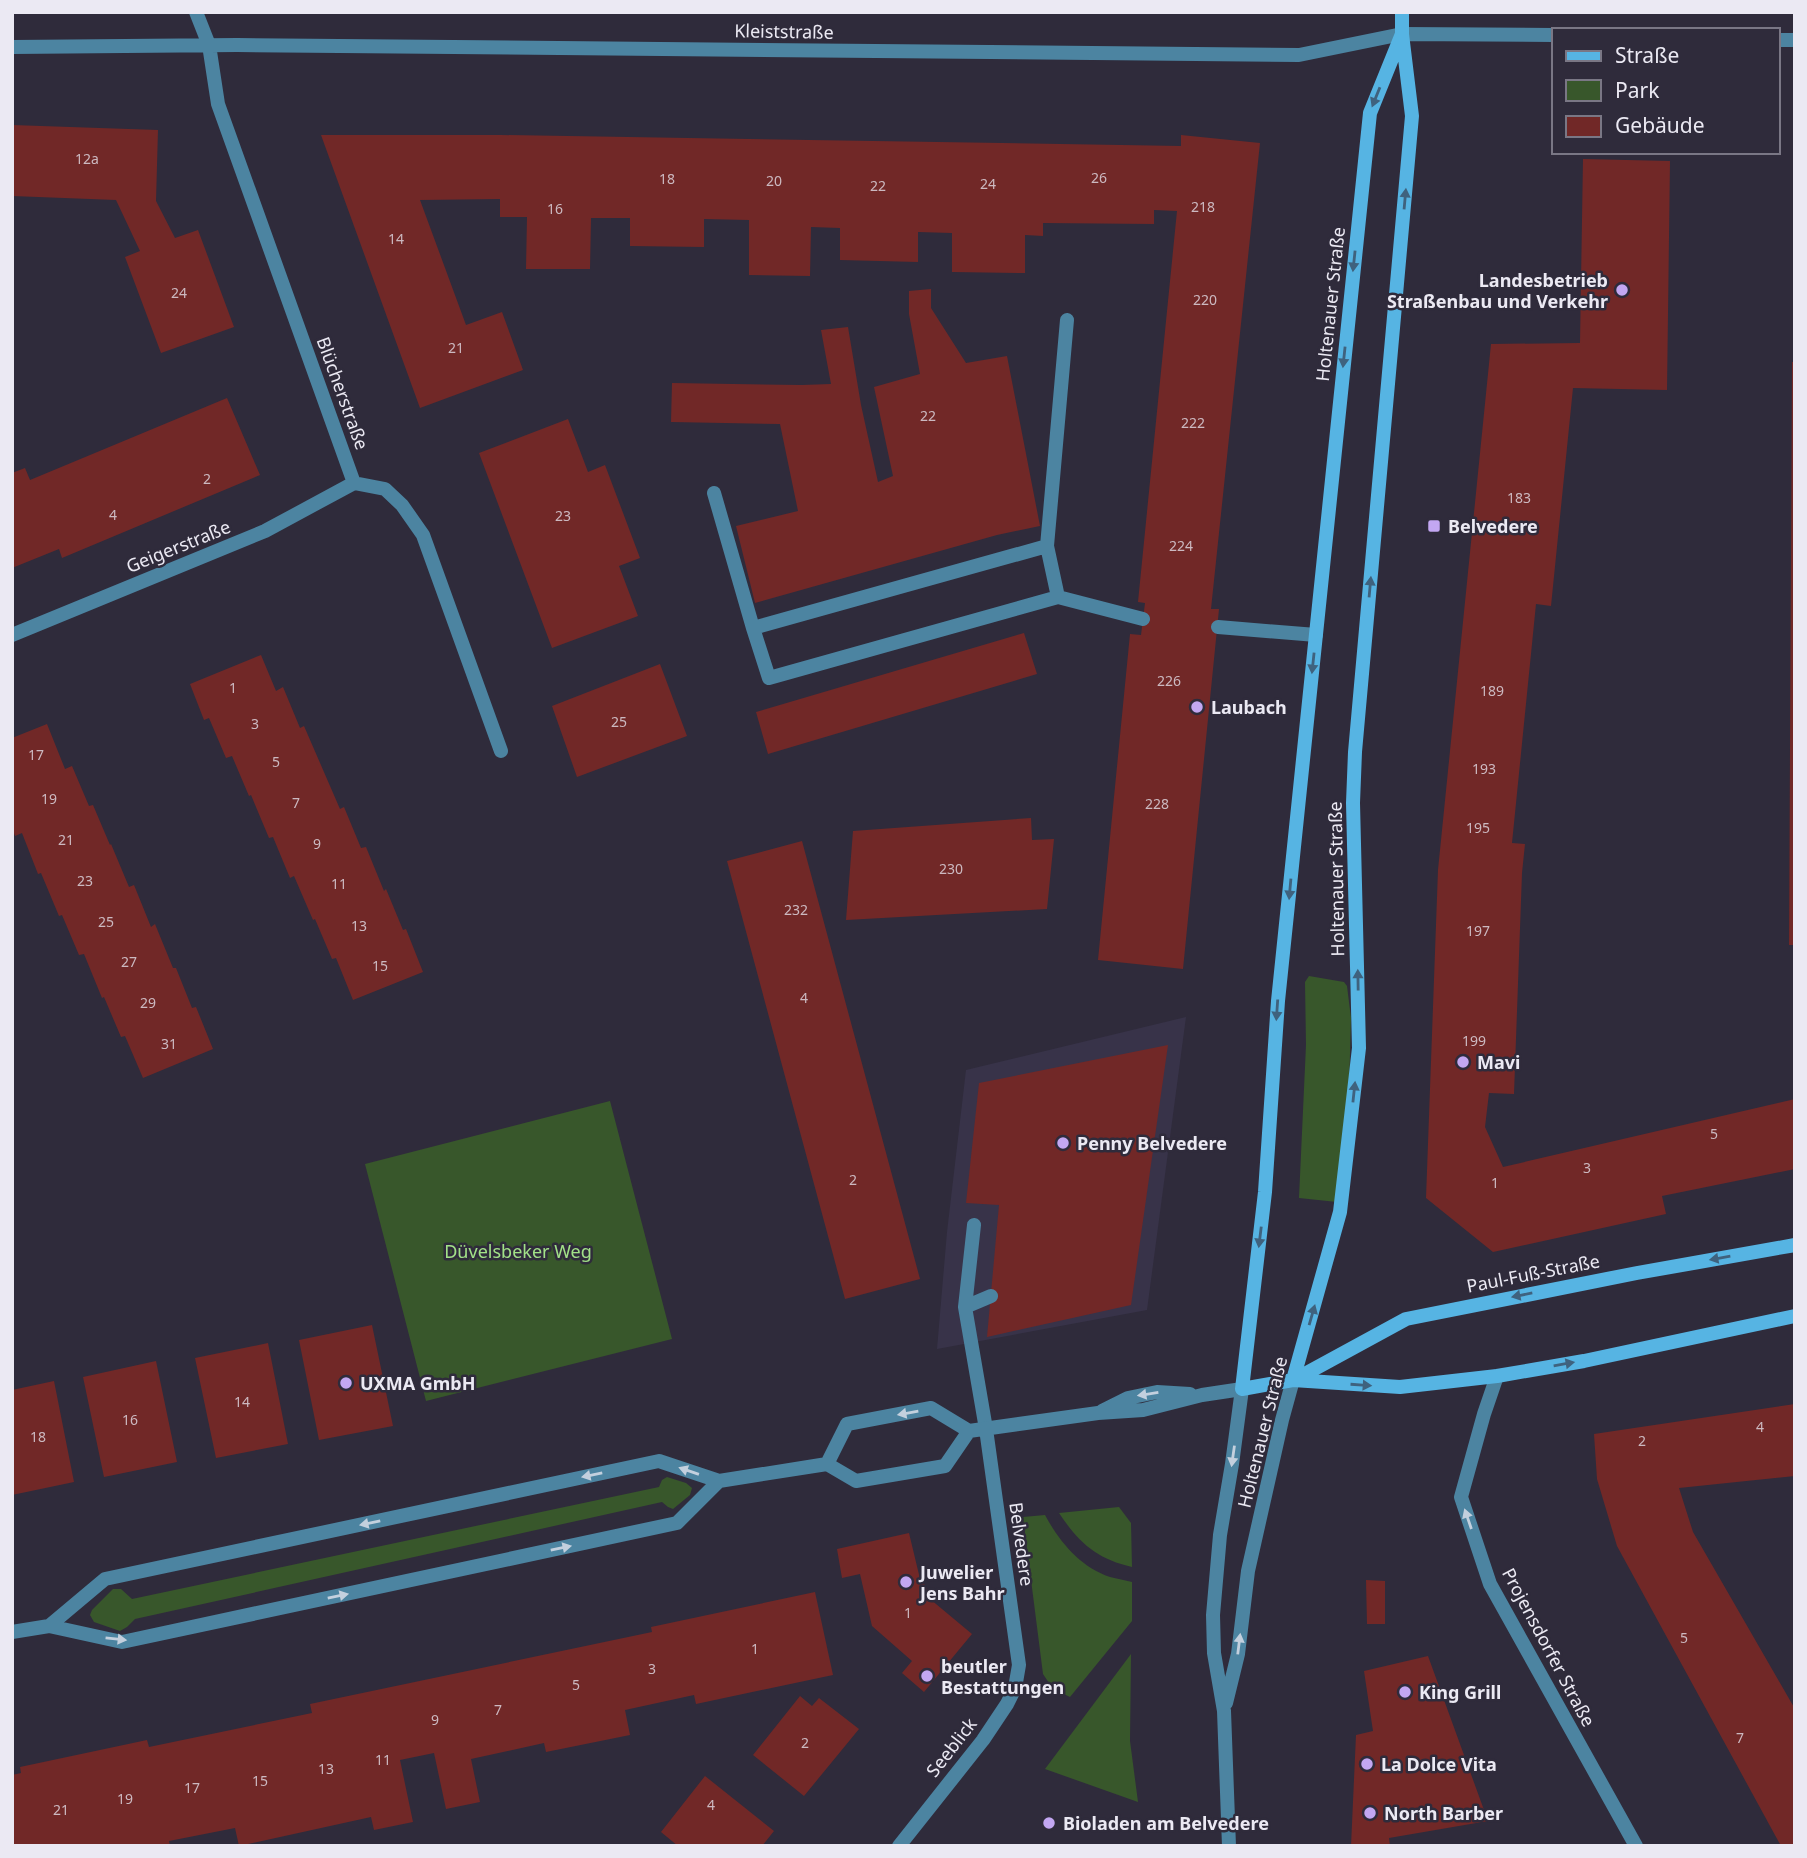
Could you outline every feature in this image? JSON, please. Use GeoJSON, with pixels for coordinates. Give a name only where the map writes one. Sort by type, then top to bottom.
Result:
{"type":"FeatureCollection","features":[{"type":"Feature","properties":{"kind":"main road","name":"Holtenauer Straße"},"geometry":{"type":"LineString","coordinates":[[1293,1380],[1340,1213],[1359,1048],[1353,803],[1355,752],[1412,116],[1402,34],[1402,12]]}},
{"type":"Feature","properties":{"kind":"main road","name":"Holtenauer Straße"},"geometry":{"type":"LineString","coordinates":[[1242,1389],[1264,1207],[1278,1001],[1370,113],[1402,34]]}},
{"type":"Feature","properties":{"kind":"main road","name":"Paul-Fuß-Straße"},"geometry":{"type":"LineString","coordinates":[[1293,1380],[1406,1318],[1795,1245]]}},
{"type":"Feature","properties":{"kind":"main road","name":"Paul-Fuß-Straße"},"geometry":{"type":"LineString","coordinates":[[1242,1389],[1293,1380],[1400,1387],[1497,1376],[1584,1361],[1795,1317]]}},
{"type":"Feature","properties":{"kind":"street","name":"Blücherstraße"},"geometry":{"type":"LineString","coordinates":[[196,12],[209,45],[218,104],[354,483]]}},
{"type":"Feature","properties":{"kind":"street","name":"Kleiststraße"},"geometry":{"type":"LineString","coordinates":[[12,47],[209,45],[1299,55],[1402,34],[1552,35]]}},
{"type":"Feature","properties":{"kind":"street"},"geometry":{"type":"LineString","coordinates":[[1058,597],[1046,546],[1067,320]]}},
{"type":"Feature","properties":{"kind":"street"},"geometry":{"type":"LineString","coordinates":[[354,483],[385,489],[402,505],[423,535],[501,751]]}},
{"type":"Feature","properties":{"kind":"street","name":"Geigerstraße"},"geometry":{"type":"LineString","coordinates":[[12,635],[265,531],[354,483]]}},
{"type":"Feature","properties":{"kind":"street"},"geometry":{"type":"LineString","coordinates":[[714,493],[769,678],[1058,597],[1143,620]]}},
{"type":"Feature","properties":{"kind":"street"},"geometry":{"type":"LineString","coordinates":[[753,628],[1046,546]]}},
{"type":"Feature","properties":{"kind":"street"},"geometry":{"type":"LineString","coordinates":[[1218,626],[1316,635]]}},
{"type":"Feature","properties":{"kind":"street","name":"Belvedere"},"geometry":{"type":"LineString","coordinates":[[974,1225],[965,1307],[986,1429],[1019,1665]]}},
{"type":"Feature","properties":{"kind":"street"},"geometry":{"type":"LineString","coordinates":[[965,1307],[991,1296]]}},
{"type":"Feature","properties":{"kind":"street","name":"Projensdorfer Straße"},"geometry":{"type":"LineString","coordinates":[[1497,1376],[1483,1414],[1461,1497],[1490,1584],[1636,1846]]}},
{"type":"Feature","properties":{"kind":"street","name":"Holtenauer Straße"},"geometry":{"type":"LineString","coordinates":[[1224,1711],[1238,1654],[1248,1571],[1293,1380]]}},
{"type":"Feature","properties":{"kind":"street"},"geometry":{"type":"LineString","coordinates":[[827,1464],[846,1424],[931,1408],[969,1431],[1098,1413],[1128,1398],[1157,1392],[1202,1395],[1242,1389]]}},
{"type":"Feature","properties":{"kind":"street","name":"Holtenauer Straße"},"geometry":{"type":"LineString","coordinates":[[1229,1846],[1224,1711],[1214,1653],[1213,1615],[1220,1535],[1242,1389]]}},
{"type":"Feature","properties":{"kind":"street"},"geometry":{"type":"LineString","coordinates":[[49,1626],[105,1579],[659,1461],[719,1481],[827,1464],[856,1481],[945,1466],[969,1431]]}},
{"type":"Feature","properties":{"kind":"street"},"geometry":{"type":"LineString","coordinates":[[12,1632],[49,1626],[122,1642],[677,1523],[719,1481]]}},
{"type":"Feature","properties":{"kind":"street","name":"Seeblick"},"geometry":{"type":"LineString","coordinates":[[899,1846],[983,1740],[1001,1713],[1015,1688],[1019,1665]]}},
{"type":"Feature","properties":{"kind":"shaded area","name":"Penny Belvedere"},"geometry":{"type":"Polygon","coordinates":[[[1186,1017],[1147,1310],[937,1349],[947,1232],[966,1070],[1186,1017]]]}},
{"type":"Feature","properties":{"kind":"green space"},"geometry":{"type":"Polygon","coordinates":[[[1309,976],[1344,982],[1347,986],[1351,1018],[1349,1089],[1337,1202],[1299,1198],[1306,1045],[1305,982],[1309,976]]]}},
{"type":"Feature","properties":{"kind":"green space","name":"Düvelsbeker Weg"},"geometry":{"type":"Polygon","coordinates":[[[610,1101],[672,1339],[426,1401],[365,1164],[610,1101]]]}},
{"type":"Feature","properties":{"kind":"green space"},"geometry":{"type":"Polygon","coordinates":[[[667,1477],[686,1483],[692,1488],[690,1495],[673,1509],[662,1502],[135,1619],[120,1631],[94,1622],[90,1615],[113,1589],[121,1589],[132,1599],[659,1487],[667,1477]]]}},
{"type":"Feature","properties":{"kind":"green space"},"geometry":{"type":"Polygon","coordinates":[[[1119,1507],[1131,1523],[1132,1567],[1120,1564],[1090,1548],[1059,1513],[1119,1507]]]}},
{"type":"Feature","properties":{"kind":"green space"},"geometry":{"type":"Polygon","coordinates":[[[1045,1515],[1064,1543],[1089,1567],[1110,1577],[1132,1582],[1132,1621],[1070,1697],[1053,1689],[1043,1674],[1023,1517],[1045,1515]]]}},
{"type":"Feature","properties":{"kind":"green space"},"geometry":{"type":"Polygon","coordinates":[[[1131,1654],[1130,1741],[1138,1802],[1045,1769],[1131,1654]]]}},
{"type":"Feature","properties":{"kind":"building"},"geometry":{"type":"Polygon","coordinates":[[[12,125],[158,130],[156,201],[175,238],[198,230],[234,327],[161,353],[125,257],[140,251],[116,200],[12,196],[12,125]]]}},
{"type":"Feature","properties":{"kind":"building"},"geometry":{"type":"Polygon","coordinates":[[[321,135],[501,135],[1181,146],[1181,135],[1260,143],[1211,609],[1219,609],[1183,969],[1098,960],[1130,634],[1141,635],[1145,603],[1138,602],[1177,211],[1154,210],[1154,224],[1043,223],[1043,236],[1025,235],[1025,273],[952,272],[952,233],[918,232],[918,262],[840,260],[840,228],[811,227],[810,276],[749,275],[749,220],[704,219],[704,247],[630,246],[630,218],[591,218],[590,269],[526,269],[527,217],[500,217],[500,199],[420,200],[466,325],[502,312],[523,370],[420,408],[321,135]]]}},
{"type":"Feature","properties":{"kind":"building"},"geometry":{"type":"Polygon","coordinates":[[[1583,159],[1670,161],[1667,390],[1573,388],[1551,606],[1536,604],[1512,843],[1525,844],[1514,1094],[1489,1093],[1485,1127],[1503,1167],[1795,1099],[1795,1169],[1662,1196],[1666,1214],[1493,1252],[1426,1198],[1438,870],[1491,344],[1580,343],[1583,159]]]}},
{"type":"Feature","properties":{"kind":"building"},"geometry":{"type":"Polygon","coordinates":[[[931,289],[931,308],[966,363],[1007,356],[1040,526],[997,535],[755,603],[736,526],[798,511],[780,424],[671,422],[672,383],[831,384],[821,330],[848,327],[878,482],[893,476],[874,387],[920,374],[909,314],[909,291],[931,289]]]}},
{"type":"Feature","properties":{"kind":"building"},"geometry":{"type":"Polygon","coordinates":[[[1792,362],[1795,362],[1795,945],[1789,945],[1792,362]]]}},
{"type":"Feature","properties":{"kind":"building"},"geometry":{"type":"Polygon","coordinates":[[[227,398],[260,475],[62,558],[59,549],[12,568],[12,473],[25,468],[30,480],[227,398]]]}},
{"type":"Feature","properties":{"kind":"building"},"geometry":{"type":"Polygon","coordinates":[[[568,419],[588,472],[605,465],[640,558],[619,566],[638,616],[552,648],[479,453],[568,419]]]}},
{"type":"Feature","properties":{"kind":"building"},"geometry":{"type":"Polygon","coordinates":[[[1024,633],[1037,674],[768,754],[756,712],[1024,633]]]}},
{"type":"Feature","properties":{"kind":"building"},"geometry":{"type":"Polygon","coordinates":[[[261,655],[276,691],[283,687],[300,728],[304,726],[340,809],[344,807],[361,848],[366,847],[403,930],[406,929],[423,972],[353,1000],[336,958],[332,959],[294,876],[290,878],[273,837],[269,838],[232,756],[226,758],[209,718],[204,720],[190,684],[261,655]]]}},
{"type":"Feature","properties":{"kind":"building"},"geometry":{"type":"Polygon","coordinates":[[[660,664],[687,736],[577,777],[552,706],[660,664]]]}},
{"type":"Feature","properties":{"kind":"building"},"geometry":{"type":"Polygon","coordinates":[[[47,724],[65,769],[72,766],[89,806],[93,805],[129,887],[134,885],[151,927],[155,924],[192,1008],[196,1007],[213,1049],[143,1078],[125,1036],[121,1037],[104,997],[102,998],[84,954],[79,955],[41,873],[38,874],[22,833],[15,836],[12,828],[12,738],[47,724]]]}},
{"type":"Feature","properties":{"kind":"building"},"geometry":{"type":"Polygon","coordinates":[[[1031,818],[1032,840],[1054,839],[1047,909],[846,920],[853,831],[1031,818]]]}},
{"type":"Feature","properties":{"kind":"building"},"geometry":{"type":"Polygon","coordinates":[[[802,841],[920,1279],[845,1299],[727,861],[802,841]]]}},
{"type":"Feature","properties":{"kind":"building","name":"Penny Belvedere"},"geometry":{"type":"Polygon","coordinates":[[[1168,1045],[1131,1305],[987,1337],[999,1205],[966,1203],[979,1083],[1168,1045]]]}},
{"type":"Feature","properties":{"kind":"building","name":"UXMA GmbH"},"geometry":{"type":"Polygon","coordinates":[[[372,1325],[393,1426],[319,1440],[299,1340],[372,1325]]]}},
{"type":"Feature","properties":{"kind":"building"},"geometry":{"type":"Polygon","coordinates":[[[268,1343],[288,1444],[216,1458],[195,1358],[268,1343]]]}},
{"type":"Feature","properties":{"kind":"building"},"geometry":{"type":"Polygon","coordinates":[[[156,1361],[177,1462],[104,1477],[83,1377],[156,1361]]]}},
{"type":"Feature","properties":{"kind":"building"},"geometry":{"type":"Polygon","coordinates":[[[54,1381],[74,1482],[12,1495],[12,1390],[54,1381]]]}},
{"type":"Feature","properties":{"kind":"building"},"geometry":{"type":"Polygon","coordinates":[[[1795,1404],[1795,1476],[1679,1488],[1693,1532],[1795,1709],[1795,1846],[1781,1846],[1617,1546],[1597,1479],[1594,1434],[1795,1404]]]}},
{"type":"Feature","properties":{"kind":"building"},"geometry":{"type":"Polygon","coordinates":[[[909,1533],[921,1583],[923,1582],[932,1597],[930,1599],[972,1634],[924,1692],[902,1673],[912,1661],[872,1626],[860,1574],[842,1578],[837,1549],[909,1533]]]}},
{"type":"Feature","properties":{"kind":"building"},"geometry":{"type":"Polygon","coordinates":[[[1366,1580],[1385,1581],[1385,1624],[1367,1624],[1366,1580]]]}},
{"type":"Feature","properties":{"kind":"building"},"geometry":{"type":"Polygon","coordinates":[[[815,1592],[833,1675],[696,1704],[694,1695],[625,1710],[630,1735],[546,1752],[544,1743],[471,1759],[480,1802],[446,1809],[434,1753],[400,1760],[413,1822],[374,1830],[371,1817],[239,1846],[235,1828],[169,1841],[170,1846],[12,1846],[12,1775],[21,1773],[20,1767],[147,1740],[149,1747],[312,1713],[310,1704],[652,1632],[651,1627],[815,1592]]]}},
{"type":"Feature","properties":{"kind":"building"},"geometry":{"type":"Polygon","coordinates":[[[1428,1656],[1488,1821],[1389,1838],[1390,1846],[1351,1846],[1356,1735],[1373,1731],[1364,1671],[1428,1656]]]}},
{"type":"Feature","properties":{"kind":"building"},"geometry":{"type":"Polygon","coordinates":[[[800,1696],[812,1706],[819,1698],[859,1729],[804,1796],[753,1755],[800,1696]]]}},
{"type":"Feature","properties":{"kind":"building"},"geometry":{"type":"Polygon","coordinates":[[[705,1776],[774,1831],[762,1846],[678,1846],[661,1832],[705,1776]]]}},
{"type":"Feature","properties":{"kind":"place","name":"Landesbetrieb Straßenbau und Verkehr"},"geometry":{"type":"Point","coordinates":[1622,290]}},
{"type":"Feature","properties":{"kind":"place","name":"Belvedere"},"geometry":{"type":"Point","coordinates":[1434,526]}},
{"type":"Feature","properties":{"kind":"place","name":"Laubach"},"geometry":{"type":"Point","coordinates":[1197,707]}},
{"type":"Feature","properties":{"kind":"place","name":"Mavi"},"geometry":{"type":"Point","coordinates":[1463,1062]}},
{"type":"Feature","properties":{"kind":"place","name":"Penny Belvedere"},"geometry":{"type":"Point","coordinates":[1063,1143]}},
{"type":"Feature","properties":{"kind":"place","name":"UXMA GmbH"},"geometry":{"type":"Point","coordinates":[346,1383]}},
{"type":"Feature","properties":{"kind":"place","name":"Juwelier Jens Bahr"},"geometry":{"type":"Point","coordinates":[906,1582]}},
{"type":"Feature","properties":{"kind":"place","name":"beutler Bestattungen"},"geometry":{"type":"Point","coordinates":[927,1676]}},
{"type":"Feature","properties":{"kind":"place","name":"King Grill"},"geometry":{"type":"Point","coordinates":[1405,1692]}},
{"type":"Feature","properties":{"kind":"place","name":"La Dolce Vita"},"geometry":{"type":"Point","coordinates":[1367,1764]}},
{"type":"Feature","properties":{"kind":"place","name":"North Barber"},"geometry":{"type":"Point","coordinates":[1370,1813]}},
{"type":"Feature","properties":{"kind":"place","name":"Bioladen am Belvedere"},"geometry":{"type":"Point","coordinates":[1049,1823]}}]}
